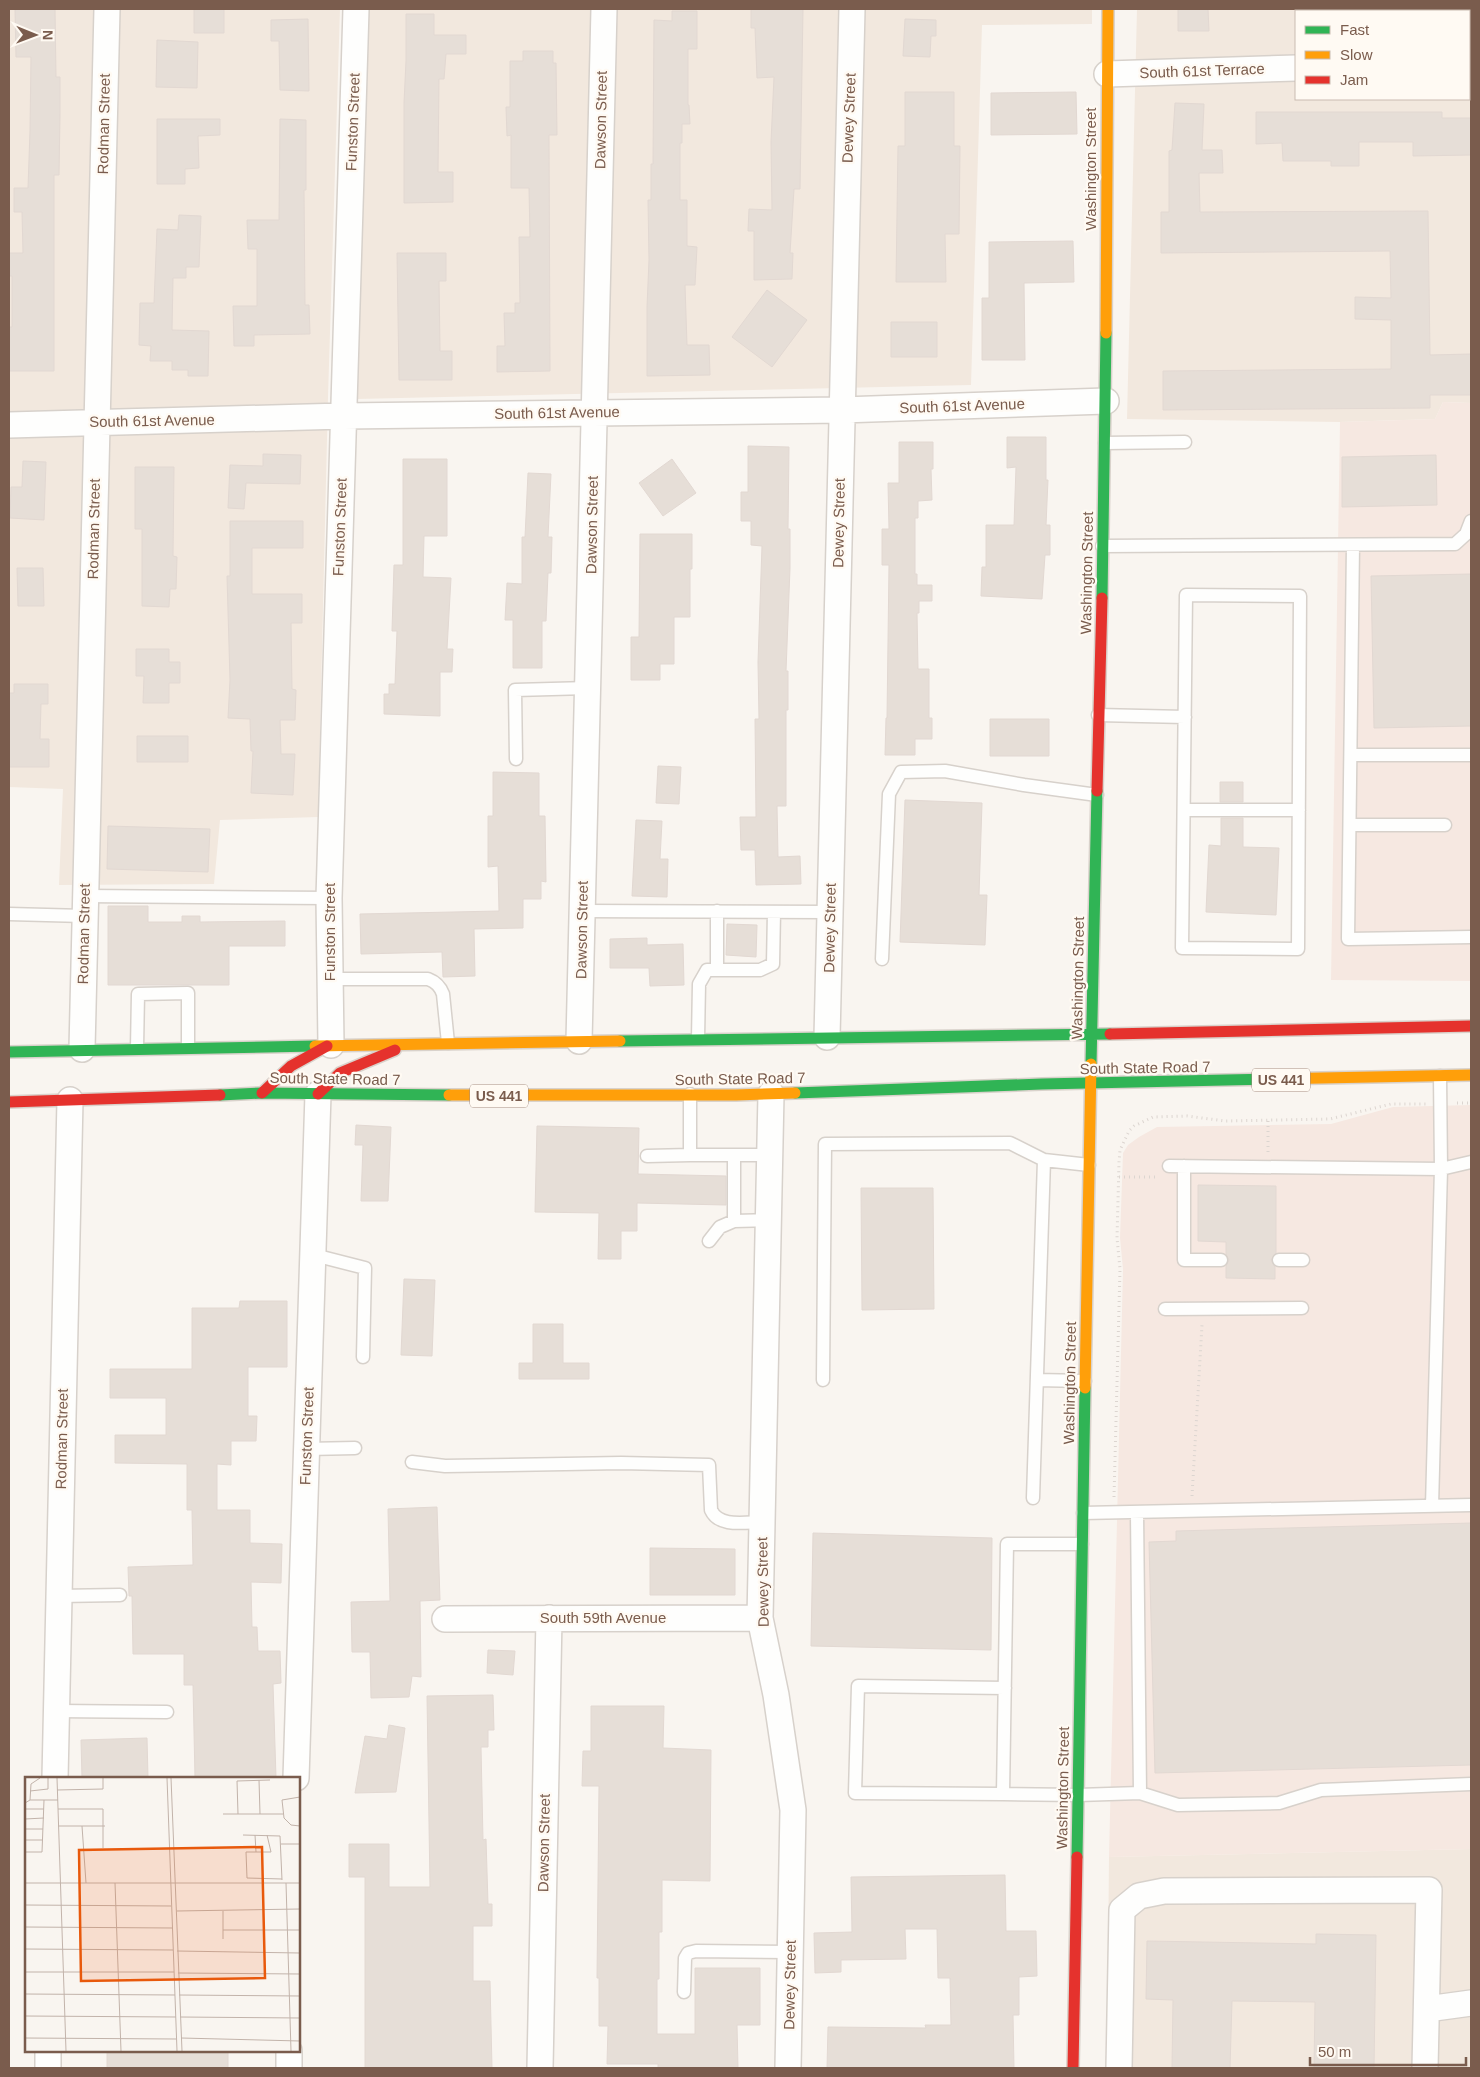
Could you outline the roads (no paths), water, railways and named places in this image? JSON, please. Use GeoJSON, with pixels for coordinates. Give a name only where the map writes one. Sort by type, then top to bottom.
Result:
{"type":"FeatureCollection","features":[{"type":"Feature","properties":{"kind":"main road","name":"Washington Street"},"geometry":{"type":"LineString","coordinates":[[1073,2068],[1089,1165],[1106,401],[1108,9]]}},
{"type":"Feature","properties":{"kind":"main road"},"geometry":{"type":"LineString","coordinates":[[9,1052],[188,1047],[1092,1034],[1471,1026]]}},
{"type":"Feature","properties":{"kind":"main road"},"geometry":{"type":"LineString","coordinates":[[318,1094],[340,1073],[408,1044]]}},
{"type":"Feature","properties":{"kind":"main road"},"geometry":{"type":"LineString","coordinates":[[262,1093],[291,1066],[331,1045]]}},
{"type":"Feature","properties":{"kind":"main road","name":"South State Road 7"},"geometry":{"type":"LineString","coordinates":[[9,1102],[262,1093],[522,1096],[771,1094],[1091,1084],[1471,1076]]}},
{"type":"Feature","properties":{"kind":"street","name":"Rodman Street"},"geometry":{"type":"LineString","coordinates":[[82,1049],[107,9]]}},
{"type":"Feature","properties":{"kind":"street","name":"Funston Street"},"geometry":{"type":"LineString","coordinates":[[331,1045],[329,898],[356,9]]}},
{"type":"Feature","properties":{"kind":"street","name":"Dawson Street"},"geometry":{"type":"LineString","coordinates":[[579,1041],[604,9]]}},
{"type":"Feature","properties":{"kind":"street","name":"Dewey Street"},"geometry":{"type":"LineString","coordinates":[[827,1037],[852,9]]}},
{"type":"Feature","properties":{"kind":"street","name":"South 61st Terrace"},"geometry":{"type":"LineString","coordinates":[[1107,74],[1295,68]]}},
{"type":"Feature","properties":{"kind":"street","name":"South 61st Avenue"},"geometry":{"type":"LineString","coordinates":[[9,425],[343,416],[842,410],[1106,401]]}},
{"type":"Feature","properties":{"kind":"street","name":"Funston Street"},"geometry":{"type":"LineString","coordinates":[[296,1777],[318,1094]]}},
{"type":"Feature","properties":{"kind":"street","name":"Dewey Street"},"geometry":{"type":"LineString","coordinates":[[771,1094],[760,1618],[776,1696],[793,1810],[788,2068]]}},
{"type":"Feature","properties":{"kind":"street","name":"Rodman Street"},"geometry":{"type":"LineString","coordinates":[[55,1777],[70,1100]]}},
{"type":"Feature","properties":{"kind":"street","name":"Dawson Street"},"geometry":{"type":"LineString","coordinates":[[540,2068],[549,1618]]}},
{"type":"Feature","properties":{"kind":"street","name":"South 59th Avenue"},"geometry":{"type":"LineString","coordinates":[[446,1619],[760,1618]]}},
{"type":"Feature","properties":{"kind":"street"},"geometry":{"type":"LineString","coordinates":[[1119,2068],[1122,1910],[1139,1896],[1164,1892],[1429,1890],[1425,2068]]}},
{"type":"Feature","properties":{"kind":"street"},"geometry":{"type":"LineString","coordinates":[[1427,2008],[1471,2003]]}},
{"type":"Feature","properties":{"kind":"street"},"geometry":{"type":"LineString","coordinates":[[48,2052],[48,2068]]}},
{"type":"Feature","properties":{"kind":"street"},"geometry":{"type":"LineString","coordinates":[[289,2068],[290,2052]]}},
{"type":"Feature","properties":{"kind":"lane"},"geometry":{"type":"LineString","coordinates":[[1104,443],[1185,442]]}},
{"type":"Feature","properties":{"kind":"lane"},"geometry":{"type":"LineString","coordinates":[[1102,546],[1455,544],[1466,534],[1471,521]]}},
{"type":"Feature","properties":{"kind":"lane"},"geometry":{"type":"LineString","coordinates":[[1353,545],[1348,939],[1471,937]]}},
{"type":"Feature","properties":{"kind":"lane"},"geometry":{"type":"LineString","coordinates":[[1186,595],[1300,596],[1298,810],[1298,949],[1182,948],[1186,595]]}},
{"type":"Feature","properties":{"kind":"lane"},"geometry":{"type":"LineString","coordinates":[[516,759],[515,690],[588,688]]}},
{"type":"Feature","properties":{"kind":"lane"},"geometry":{"type":"LineString","coordinates":[[1098,715],[1185,717]]}},
{"type":"Feature","properties":{"kind":"lane"},"geometry":{"type":"LineString","coordinates":[[1351,755],[1471,755]]}},
{"type":"Feature","properties":{"kind":"lane"},"geometry":{"type":"LineString","coordinates":[[882,959],[889,794],[901,772],[945,771],[1024,785],[1097,794]]}},
{"type":"Feature","properties":{"kind":"lane"},"geometry":{"type":"LineString","coordinates":[[1184,810],[1298,810]]}},
{"type":"Feature","properties":{"kind":"lane"},"geometry":{"type":"LineString","coordinates":[[1350,825],[1444,825]]}},
{"type":"Feature","properties":{"kind":"lane"},"geometry":{"type":"LineString","coordinates":[[9,914],[84,906],[329,898]]}},
{"type":"Feature","properties":{"kind":"lane"},"geometry":{"type":"LineString","coordinates":[[582,911],[830,912]]}},
{"type":"Feature","properties":{"kind":"lane"},"geometry":{"type":"LineString","coordinates":[[716,970],[717,911]]}},
{"type":"Feature","properties":{"kind":"lane"},"geometry":{"type":"LineString","coordinates":[[698,1039],[699,984],[707,970],[760,970],[773,964],[774,912]]}},
{"type":"Feature","properties":{"kind":"lane"},"geometry":{"type":"LineString","coordinates":[[330,979],[428,979],[435,982],[443,994],[448,1043]]}},
{"type":"Feature","properties":{"kind":"lane"},"geometry":{"type":"LineString","coordinates":[[137,1048],[138,994],[188,993],[188,1047]]}},
{"type":"Feature","properties":{"kind":"lane"},"geometry":{"type":"LineString","coordinates":[[1432,1506],[1441,1169],[1440,1076]]}},
{"type":"Feature","properties":{"kind":"lane"},"geometry":{"type":"LineString","coordinates":[[690,1094],[690,1155]]}},
{"type":"Feature","properties":{"kind":"lane"},"geometry":{"type":"LineString","coordinates":[[823,1380],[825,1144],[1010,1143],[1044,1160],[1089,1165]]}},
{"type":"Feature","properties":{"kind":"lane"},"geometry":{"type":"LineString","coordinates":[[734,1155],[734,1221]]}},
{"type":"Feature","properties":{"kind":"lane"},"geometry":{"type":"LineString","coordinates":[[647,1156],[771,1155]]}},
{"type":"Feature","properties":{"kind":"lane"},"geometry":{"type":"LineString","coordinates":[[1033,1498],[1044,1160]]}},
{"type":"Feature","properties":{"kind":"lane"},"geometry":{"type":"LineString","coordinates":[[1169,1166],[1184,1172],[1268,1167],[1441,1169],[1471,1162]]}},
{"type":"Feature","properties":{"kind":"lane"},"geometry":{"type":"LineString","coordinates":[[1184,1172],[1184,1260],[1221,1260]]}},
{"type":"Feature","properties":{"kind":"lane"},"geometry":{"type":"LineString","coordinates":[[709,1241],[720,1228],[734,1221],[769,1220]]}},
{"type":"Feature","properties":{"kind":"lane"},"geometry":{"type":"LineString","coordinates":[[314,1255],[365,1268],[364,1358]]}},
{"type":"Feature","properties":{"kind":"lane"},"geometry":{"type":"LineString","coordinates":[[1279,1260],[1303,1260]]}},
{"type":"Feature","properties":{"kind":"lane"},"geometry":{"type":"LineString","coordinates":[[1165,1310],[1302,1308]]}},
{"type":"Feature","properties":{"kind":"lane"},"geometry":{"type":"LineString","coordinates":[[1037,1380],[1085,1381]]}},
{"type":"Feature","properties":{"kind":"lane"},"geometry":{"type":"LineString","coordinates":[[307,1449],[355,1448]]}},
{"type":"Feature","properties":{"kind":"lane"},"geometry":{"type":"LineString","coordinates":[[412,1462],[445,1466],[621,1463],[709,1464],[711,1510],[714,1517],[721,1522],[762,1522]]}},
{"type":"Feature","properties":{"kind":"lane"},"geometry":{"type":"LineString","coordinates":[[1083,1513],[1471,1505]]}},
{"type":"Feature","properties":{"kind":"lane"},"geometry":{"type":"LineString","coordinates":[[1137,1513],[1140,1794]]}},
{"type":"Feature","properties":{"kind":"lane"},"geometry":{"type":"LineString","coordinates":[[1003,1794],[1007,1544],[1082,1544]]}},
{"type":"Feature","properties":{"kind":"lane"},"geometry":{"type":"LineString","coordinates":[[59,1596],[120,1595]]}},
{"type":"Feature","properties":{"kind":"lane"},"geometry":{"type":"LineString","coordinates":[[1005,1688],[858,1686],[855,1794],[1140,1794],[1178,1805],[1279,1803],[1321,1790],[1471,1784]]}},
{"type":"Feature","properties":{"kind":"lane"},"geometry":{"type":"LineString","coordinates":[[56,1711],[167,1712]]}},
{"type":"Feature","properties":{"kind":"lane"},"geometry":{"type":"LineString","coordinates":[[684,1992],[685,1958],[688,1953],[696,1951],[790,1952]]}}]}
